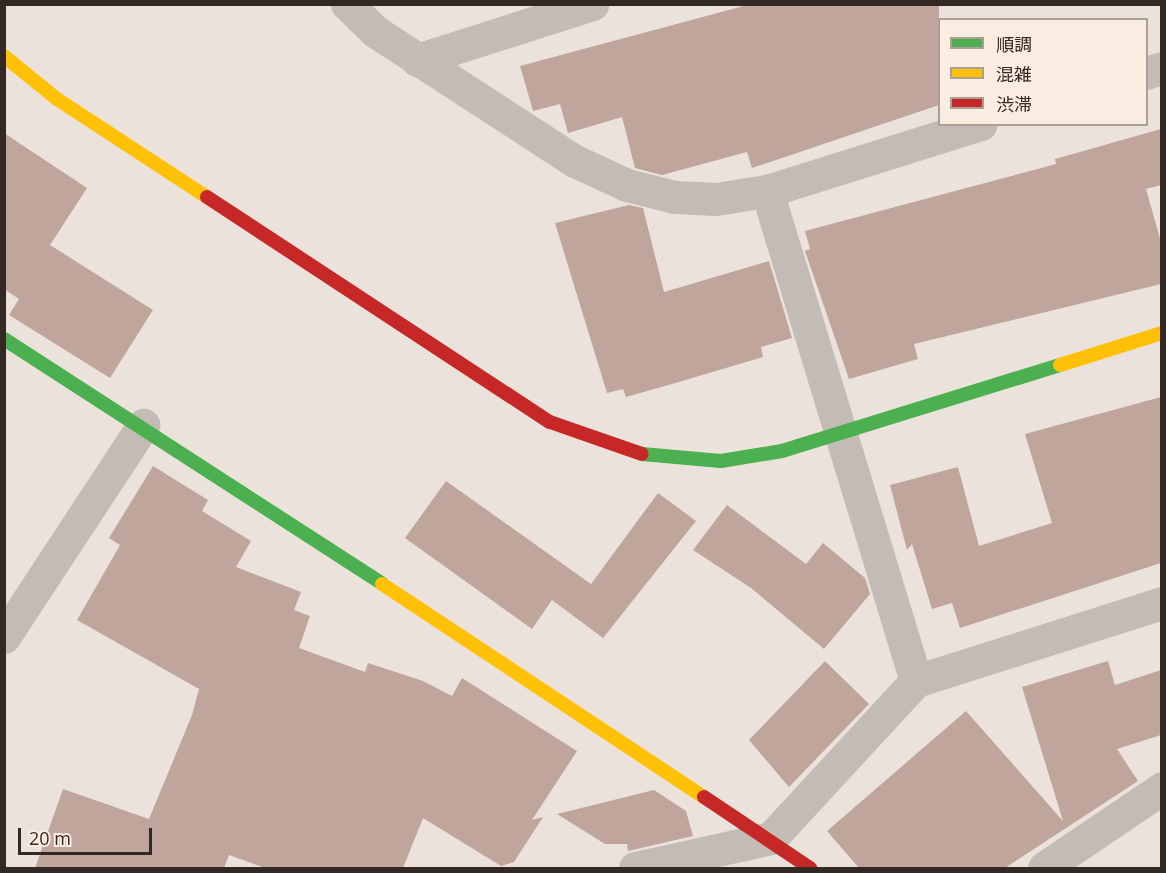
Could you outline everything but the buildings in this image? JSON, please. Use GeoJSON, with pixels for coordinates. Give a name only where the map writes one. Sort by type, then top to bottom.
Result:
{"type":"FeatureCollection","features":[{"type":"Feature","properties":{"kind":"street"},"geometry":{"type":"LineString","coordinates":[[347,4],[417,60],[575,161],[627,185],[674,197],[716,199],[767,191],[975,126]]}},
{"type":"Feature","properties":{"kind":"street"},"geometry":{"type":"LineString","coordinates":[[417,60],[592,4]]}},
{"type":"Feature","properties":{"kind":"street"},"geometry":{"type":"LineString","coordinates":[[4,56],[57,99],[550,422],[652,457],[709,460],[782,451],[840,435],[1161,333]]}},
{"type":"Feature","properties":{"kind":"street"},"geometry":{"type":"LineString","coordinates":[[767,191],[915,681]]}},
{"type":"Feature","properties":{"kind":"street"},"geometry":{"type":"LineString","coordinates":[[4,339],[143,425],[771,838],[810,868]]}},
{"type":"Feature","properties":{"kind":"street"},"geometry":{"type":"LineString","coordinates":[[4,637],[143,425]]}},
{"type":"Feature","properties":{"kind":"street"},"geometry":{"type":"LineString","coordinates":[[635,868],[771,838],[915,681],[1161,603]]}},
{"type":"Feature","properties":{"kind":"street"},"geometry":{"type":"LineString","coordinates":[[1044,868],[1161,788]]}},
{"type":"Feature","properties":{"kind":"traffic: fast"},"geometry":{"type":"LineString","coordinates":[[4,339],[382,584]]}},
{"type":"Feature","properties":{"kind":"traffic: fast"},"geometry":{"type":"LineString","coordinates":[[642,454],[721,461],[782,451],[1060,365]]}},
{"type":"Feature","properties":{"kind":"traffic: slow"},"geometry":{"type":"LineString","coordinates":[[4,56],[57,99],[207,197]]}},
{"type":"Feature","properties":{"kind":"traffic: slow"},"geometry":{"type":"LineString","coordinates":[[1060,365],[1162,333]]}},
{"type":"Feature","properties":{"kind":"traffic: slow"},"geometry":{"type":"LineString","coordinates":[[382,584],[704,797]]}},
{"type":"Feature","properties":{"kind":"traffic: jam"},"geometry":{"type":"LineString","coordinates":[[207,197],[550,422],[642,454]]}},
{"type":"Feature","properties":{"kind":"traffic: jam"},"geometry":{"type":"LineString","coordinates":[[704,797],[810,868]]}}]}
